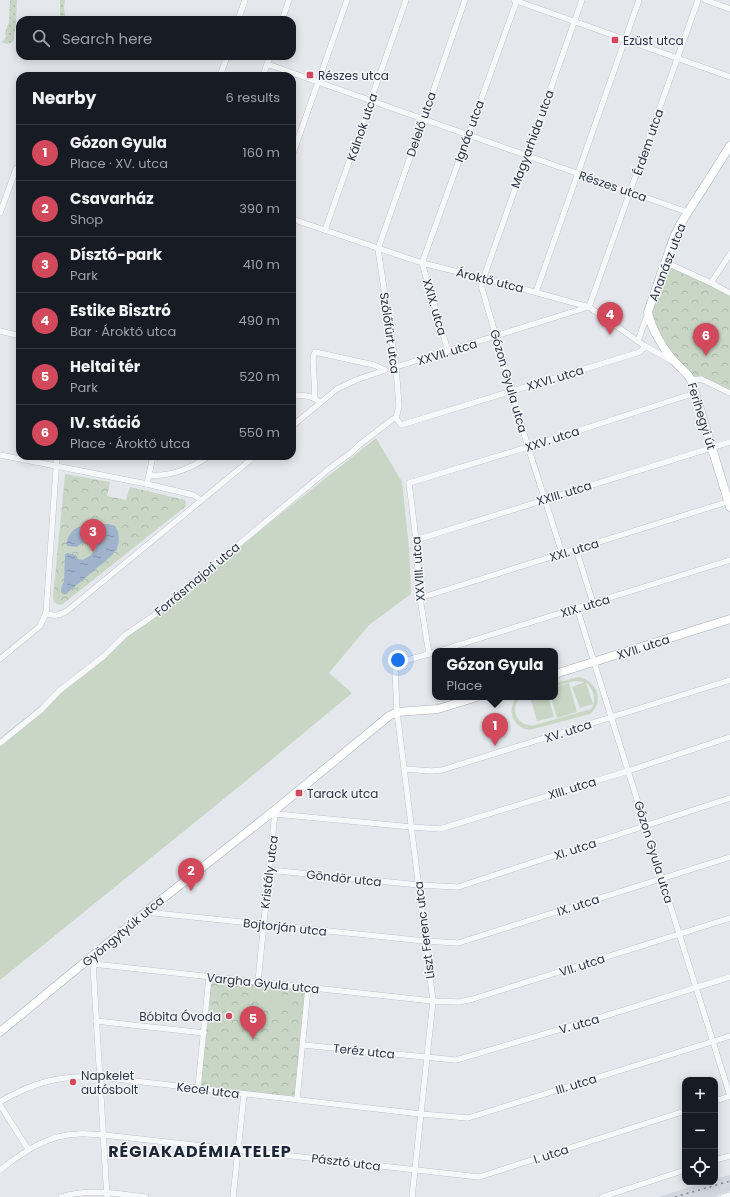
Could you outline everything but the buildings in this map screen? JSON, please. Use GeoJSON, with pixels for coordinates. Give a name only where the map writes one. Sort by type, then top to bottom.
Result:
{"type":"FeatureCollection","features":[{"type":"Feature","properties":{"kind":"street"},"geometry":{"type":"LineString","coordinates":[[239,16],[245,0]]}},
{"type":"Feature","properties":{"kind":"street"},"geometry":{"type":"LineString","coordinates":[[283,16],[289,0]]}},
{"type":"Feature","properties":{"kind":"street"},"geometry":{"type":"LineString","coordinates":[[296,145],[347,0]]}},
{"type":"Feature","properties":{"kind":"street","name":"Kálnok utca"},"geometry":{"type":"LineString","coordinates":[[325,230],[406,0]]}},
{"type":"Feature","properties":{"kind":"street","name":"Delelő utca"},"geometry":{"type":"LineString","coordinates":[[378,249],[465,0]]}},
{"type":"Feature","properties":{"kind":"street"},"geometry":{"type":"LineString","coordinates":[[516,0],[625,40],[678,57],[730,77]]}},
{"type":"Feature","properties":{"kind":"street","name":"Ignác utca"},"geometry":{"type":"LineString","coordinates":[[422,263],[516,0]]}},
{"type":"Feature","properties":{"kind":"street","name":"Magyarhida utca"},"geometry":{"type":"LineString","coordinates":[[483,278],[582,0]]}},
{"type":"Feature","properties":{"kind":"street"},"geometry":{"type":"LineString","coordinates":[[536,292],[639,0]]}},
{"type":"Feature","properties":{"kind":"street","name":"Érdem utca"},"geometry":{"type":"LineString","coordinates":[[590,307],[698,0]]}},
{"type":"Feature","properties":{"kind":"street"},"geometry":{"type":"LineString","coordinates":[[705,0],[730,9]]}},
{"type":"Feature","properties":{"kind":"street"},"geometry":{"type":"LineString","coordinates":[[221,72],[225,60]]}},
{"type":"Feature","properties":{"kind":"street"},"geometry":{"type":"LineString","coordinates":[[264,72],[268,60]]}},
{"type":"Feature","properties":{"kind":"street","name":"Részes utca"},"geometry":{"type":"LineString","coordinates":[[267,64],[290,72]]}},
{"type":"Feature","properties":{"kind":"street","name":"Részes utca"},"geometry":{"type":"LineString","coordinates":[[296,74],[687,212]]}},
{"type":"Feature","properties":{"kind":"street","name":"Ananász utca"},"geometry":{"type":"LineString","coordinates":[[638,341],[674,237],[687,212],[730,146]]}},
{"type":"Feature","properties":{"kind":"street"},"geometry":{"type":"LineString","coordinates":[[0,213],[16,169]]}},
{"type":"Feature","properties":{"kind":"street","name":"Ároktő utca"},"geometry":{"type":"LineString","coordinates":[[296,220],[422,263],[590,307],[645,346],[677,364]]}},
{"type":"Feature","properties":{"kind":"street","name":"Szőlőfürt utca"},"geometry":{"type":"LineString","coordinates":[[378,249],[396,367],[399,406],[396,418]]}},
{"type":"Feature","properties":{"kind":"street"},"geometry":{"type":"LineString","coordinates":[[711,283],[730,254]]}},
{"type":"Feature","properties":{"kind":"street"},"geometry":{"type":"LineString","coordinates":[[665,262],[730,293]]}},
{"type":"Feature","properties":{"kind":"street","name":"XXIX. utca"},"geometry":{"type":"LineString","coordinates":[[422,263],[448,351]]}},
{"type":"Feature","properties":{"kind":"street","name":"Gózon Gyula utca"},"geometry":{"type":"LineString","coordinates":[[483,278],[481,285],[528,447],[562,553]]}},
{"type":"Feature","properties":{"kind":"street","name":"XXVII. utca"},"geometry":{"type":"LineString","coordinates":[[396,367],[590,307]]}},
{"type":"Feature","properties":{"kind":"street","name":"Ferihegyi út"},"geometry":{"type":"LineString","coordinates":[[648,312],[651,324],[668,352],[677,364],[689,375],[729,503]]}},
{"type":"Feature","properties":{"kind":"street"},"geometry":{"type":"LineString","coordinates":[[0,331],[16,335]]}},
{"type":"Feature","properties":{"kind":"street","name":"XXVI. utca"},"geometry":{"type":"LineString","coordinates":[[396,418],[401,425],[640,352],[645,346]]}},
{"type":"Feature","properties":{"kind":"street"},"geometry":{"type":"LineString","coordinates":[[296,423],[338,389],[356,380],[385,370],[374,365],[315,352],[313,358],[315,398]]}},
{"type":"Feature","properties":{"kind":"street"},"geometry":{"type":"LineString","coordinates":[[691,380],[701,379],[730,393]]}},
{"type":"Feature","properties":{"kind":"street","name":"XXV. utca"},"geometry":{"type":"LineString","coordinates":[[409,483],[528,447],[695,393]]}},
{"type":"Feature","properties":{"kind":"street"},"geometry":{"type":"LineString","coordinates":[[296,396],[315,398],[320,403]]}},
{"type":"Feature","properties":{"kind":"street","name":"Forrásmajori utca"},"geometry":{"type":"LineString","coordinates":[[0,742],[42,709],[59,690],[104,656],[125,635],[153,616],[330,468],[352,452],[359,444],[393,418],[396,418]]}},
{"type":"Feature","properties":{"kind":"street","name":"XXIII. utca"},"geometry":{"type":"LineString","coordinates":[[416,540],[730,442]]}},
{"type":"Feature","properties":{"kind":"street"},"geometry":{"type":"LineString","coordinates":[[0,454],[16,458]]}},
{"type":"Feature","properties":{"kind":"street"},"geometry":{"type":"LineString","coordinates":[[26,460],[147,484],[193,496],[201,500]]}},
{"type":"Feature","properties":{"kind":"street"},"geometry":{"type":"LineString","coordinates":[[0,659],[40,626],[46,613],[57,460]]}},
{"type":"Feature","properties":{"kind":"street"},"geometry":{"type":"LineString","coordinates":[[147,484],[152,460]]}},
{"type":"Feature","properties":{"kind":"street"},"geometry":{"type":"LineString","coordinates":[[150,475],[160,476],[172,473],[187,468],[202,460]]}},
{"type":"Feature","properties":{"kind":"street"},"geometry":{"type":"LineString","coordinates":[[46,613],[52,616],[59,615],[67,611],[250,460]]}},
{"type":"Feature","properties":{"kind":"street","name":"XXVIII. utca"},"geometry":{"type":"LineString","coordinates":[[409,483],[416,540],[420,598],[429,654]]}},
{"type":"Feature","properties":{"kind":"street","name":"XXI. utca"},"geometry":{"type":"LineString","coordinates":[[420,598],[562,553],[729,503]]}},
{"type":"Feature","properties":{"kind":"street"},"geometry":{"type":"LineString","coordinates":[[576,549],[593,604]]}},
{"type":"Feature","properties":{"kind":"street","name":"XIX. utca"},"geometry":{"type":"LineString","coordinates":[[449,648],[730,560]]}},
{"type":"Feature","properties":{"kind":"street","name":"Gózon Gyula utca"},"geometry":{"type":"LineString","coordinates":[[577,608],[730,1096]]}},
{"type":"Feature","properties":{"kind":"street","name":"XVII. utca"},"geometry":{"type":"LineString","coordinates":[[558,673],[730,619]]}},
{"type":"Feature","properties":{"kind":"street"},"geometry":{"type":"LineString","coordinates":[[0,650],[5,655]]}},
{"type":"Feature","properties":{"kind":"street","name":"Liszt Ferenc utca"},"geometry":{"type":"LineString","coordinates":[[412,1197],[433,1001],[397,712],[395,670],[398,664],[429,654]]}},
{"type":"Feature","properties":{"kind":"street","name":"XV. utca"},"geometry":{"type":"LineString","coordinates":[[405,769],[431,771],[442,770],[730,680]]}},
{"type":"Feature","properties":{"kind":"street"},"geometry":{"type":"LineString","coordinates":[[397,712],[438,709],[467,700]]}},
{"type":"Feature","properties":{"kind":"street","name":"Gyöngytyúk utca"},"geometry":{"type":"LineString","coordinates":[[0,1032],[91,961],[145,912],[275,812],[389,716],[397,712]]}},
{"type":"Feature","properties":{"kind":"street","name":"XIII. utca"},"geometry":{"type":"LineString","coordinates":[[412,827],[440,829],[730,738]]}},
{"type":"Feature","properties":{"kind":"street","name":"XI. utca"},"geometry":{"type":"LineString","coordinates":[[419,885],[458,887],[730,798]]}},
{"type":"Feature","properties":{"kind":"street"},"geometry":{"type":"LineString","coordinates":[[275,812],[412,827]]}},
{"type":"Feature","properties":{"kind":"street","name":"Kristály utca"},"geometry":{"type":"LineString","coordinates":[[258,982],[275,812]]}},
{"type":"Feature","properties":{"kind":"street","name":"IX. utca"},"geometry":{"type":"LineString","coordinates":[[425,942],[458,943],[730,856]]}},
{"type":"Feature","properties":{"kind":"street","name":"Göndör utca"},"geometry":{"type":"LineString","coordinates":[[269,870],[419,885]]}},
{"type":"Feature","properties":{"kind":"street","name":"Bojtorján utca"},"geometry":{"type":"LineString","coordinates":[[145,912],[425,942]]}},
{"type":"Feature","properties":{"kind":"street","name":"VII. utca"},"geometry":{"type":"LineString","coordinates":[[433,1001],[459,1002],[473,999],[730,918]]}},
{"type":"Feature","properties":{"kind":"street"},"geometry":{"type":"LineString","coordinates":[[91,961],[107,1195]]}},
{"type":"Feature","properties":{"kind":"street","name":"Vargha Gyula utca"},"geometry":{"type":"LineString","coordinates":[[91,961],[209,977],[433,1001]]}},
{"type":"Feature","properties":{"kind":"street"},"geometry":{"type":"LineString","coordinates":[[198,1088],[209,977]]}},
{"type":"Feature","properties":{"kind":"street","name":"V. utca"},"geometry":{"type":"LineString","coordinates":[[426,1057],[456,1060],[730,977]]}},
{"type":"Feature","properties":{"kind":"street"},"geometry":{"type":"LineString","coordinates":[[297,1099],[308,988]]}},
{"type":"Feature","properties":{"kind":"street"},"geometry":{"type":"LineString","coordinates":[[96,1021],[204,1033]]}},
{"type":"Feature","properties":{"kind":"street","name":"III. utca"},"geometry":{"type":"LineString","coordinates":[[421,1114],[468,1118],[730,1036]]}},
{"type":"Feature","properties":{"kind":"street","name":"Teréz utca"},"geometry":{"type":"LineString","coordinates":[[303,1045],[426,1057]]}},
{"type":"Feature","properties":{"kind":"street","name":"Kecel utca"},"geometry":{"type":"LineString","coordinates":[[0,1103],[15,1093],[33,1085],[57,1078],[78,1076],[100,1077],[421,1114]]}},
{"type":"Feature","properties":{"kind":"street"},"geometry":{"type":"LineString","coordinates":[[234,1197],[244,1094]]}},
{"type":"Feature","properties":{"kind":"street"},"geometry":{"type":"LineString","coordinates":[[718,1100],[730,1096]]}},
{"type":"Feature","properties":{"kind":"street"},"geometry":{"type":"LineString","coordinates":[[0,1103],[28,1149]]}},
{"type":"Feature","properties":{"kind":"street","name":"I. utca"},"geometry":{"type":"LineString","coordinates":[[415,1170],[479,1177],[682,1112]]}},
{"type":"Feature","properties":{"kind":"street","name":"Pásztó utca"},"geometry":{"type":"LineString","coordinates":[[0,1170],[28,1149],[42,1142],[78,1134],[104,1135],[415,1170]]}},
{"type":"Feature","properties":{"kind":"street"},"geometry":{"type":"LineString","coordinates":[[718,1159],[730,1156]]}},
{"type":"Feature","properties":{"kind":"street"},"geometry":{"type":"LineString","coordinates":[[602,1197],[682,1171]]}},
{"type":"Feature","properties":{"kind":"street"},"geometry":{"type":"LineString","coordinates":[[61,1197],[72,1193],[87,1192],[107,1195],[146,1197]]}},
{"type":"Feature","properties":{"kind":"street"},"geometry":{"type":"LineString","coordinates":[[723,1197],[730,1195]]}},
{"type":"Feature","properties":{"kind":"shaded area"},"geometry":{"type":"Polygon","coordinates":[[[730,1175],[730,1191],[716,1197],[658,1197],[696,1185],[718,1185],[718,1178],[730,1175]]]}},
{"type":"Feature","properties":{"kind":"green space"},"geometry":{"type":"Polygon","coordinates":[[[10,0],[17,0],[13,42],[6,44],[2,42],[6,38],[5,33],[9,22],[10,0]]]}},
{"type":"Feature","properties":{"kind":"green space"},"geometry":{"type":"Polygon","coordinates":[[[60,0],[65,0],[65,16],[60,16],[60,0]]]}},
{"type":"Feature","properties":{"kind":"green space"},"geometry":{"type":"Polygon","coordinates":[[[665,262],[730,293],[730,393],[696,379],[683,369],[649,319],[665,262]]]}},
{"type":"Feature","properties":{"kind":"green space"},"geometry":{"type":"Polygon","coordinates":[[[376,438],[402,482],[409,548],[411,594],[369,625],[329,673],[352,693],[0,980],[0,738],[376,438]]]}},
{"type":"Feature","properties":{"kind":"green space"},"geometry":{"type":"Polygon","coordinates":[[[65,474],[110,482],[107,496],[126,500],[130,487],[185,500],[186,506],[63,604],[59,605],[54,602],[53,598],[65,474]]]}},
{"type":"Feature","properties":{"kind":"green space"},"geometry":{"type":"Polygon","coordinates":[[[579,677],[585,679],[597,692],[598,698],[595,709],[590,714],[529,730],[523,728],[515,722],[512,712],[514,700],[519,700],[515,707],[517,717],[524,724],[529,725],[535,725],[591,709],[594,702],[594,696],[587,683],[593,704],[580,708],[572,687],[585,682],[575,681],[558,685],[558,682],[579,677]]]}},
{"type":"Feature","properties":{"kind":"green space"},"geometry":{"type":"Polygon","coordinates":[[[569,683],[577,712],[557,718],[552,700],[558,700],[558,686],[569,683]]]}},
{"type":"Feature","properties":{"kind":"green space"},"geometry":{"type":"Polygon","coordinates":[[[531,700],[549,700],[554,717],[537,721],[531,700]]]}},
{"type":"Feature","properties":{"kind":"green space"},"geometry":{"type":"Polygon","coordinates":[[[209,977],[308,988],[297,1099],[198,1088],[209,977]]]}},
{"type":"Feature","properties":{"kind":"green space"},"geometry":{"type":"Polygon","coordinates":[[[262,992],[294,996],[291,1011],[261,1008],[262,992]]]}},
{"type":"Feature","properties":{"kind":"water"},"geometry":{"type":"Polygon","coordinates":[[[109,524],[115,526],[118,532],[119,541],[117,549],[110,557],[66,594],[63,594],[61,589],[64,581],[65,555],[67,553],[76,555],[78,559],[83,560],[93,554],[96,548],[93,542],[82,543],[77,547],[68,546],[66,544],[68,538],[73,530],[81,526],[109,524]]]}},
{"type":"Feature","properties":{"kind":"railway"},"geometry":{"type":"LineString","coordinates":[[675,1197],[730,1181]]}},
{"type":"Feature","properties":{"kind":"place","name":"Ezüst utca"},"geometry":{"type":"Point","coordinates":[615,40]}},
{"type":"Feature","properties":{"kind":"place","name":"Részes utca"},"geometry":{"type":"Point","coordinates":[310,75]}},
{"type":"Feature","properties":{"kind":"place","name":"Estike Bisztró"},"geometry":{"type":"Point","coordinates":[610,335]}},
{"type":"Feature","properties":{"kind":"place","name":"IV. stáció"},"geometry":{"type":"Point","coordinates":[706,356]}},
{"type":"Feature","properties":{"kind":"place","name":"Dísztó-park"},"geometry":{"type":"Point","coordinates":[93,552]}},
{"type":"Feature","properties":{"kind":"place","name":"Gózon Gyula"},"geometry":{"type":"Point","coordinates":[495,746]}},
{"type":"Feature","properties":{"kind":"place","name":"Tarack utca"},"geometry":{"type":"Point","coordinates":[299,793]}},
{"type":"Feature","properties":{"kind":"place","name":"Csavarház"},"geometry":{"type":"Point","coordinates":[191,891]}},
{"type":"Feature","properties":{"kind":"place","name":"Bóbita Óvoda"},"geometry":{"type":"Point","coordinates":[229,1016]}},
{"type":"Feature","properties":{"kind":"place","name":"Heltai tér"},"geometry":{"type":"Point","coordinates":[253,1039]}},
{"type":"Feature","properties":{"kind":"place","name":"Napkelet autósbolt"},"geometry":{"type":"Point","coordinates":[73,1082]}},
{"type":"Feature","properties":{"kind":"district","name":"RÉGIAKADÉMIATELEP"},"geometry":{"type":"Point","coordinates":[200,1151]}}]}
